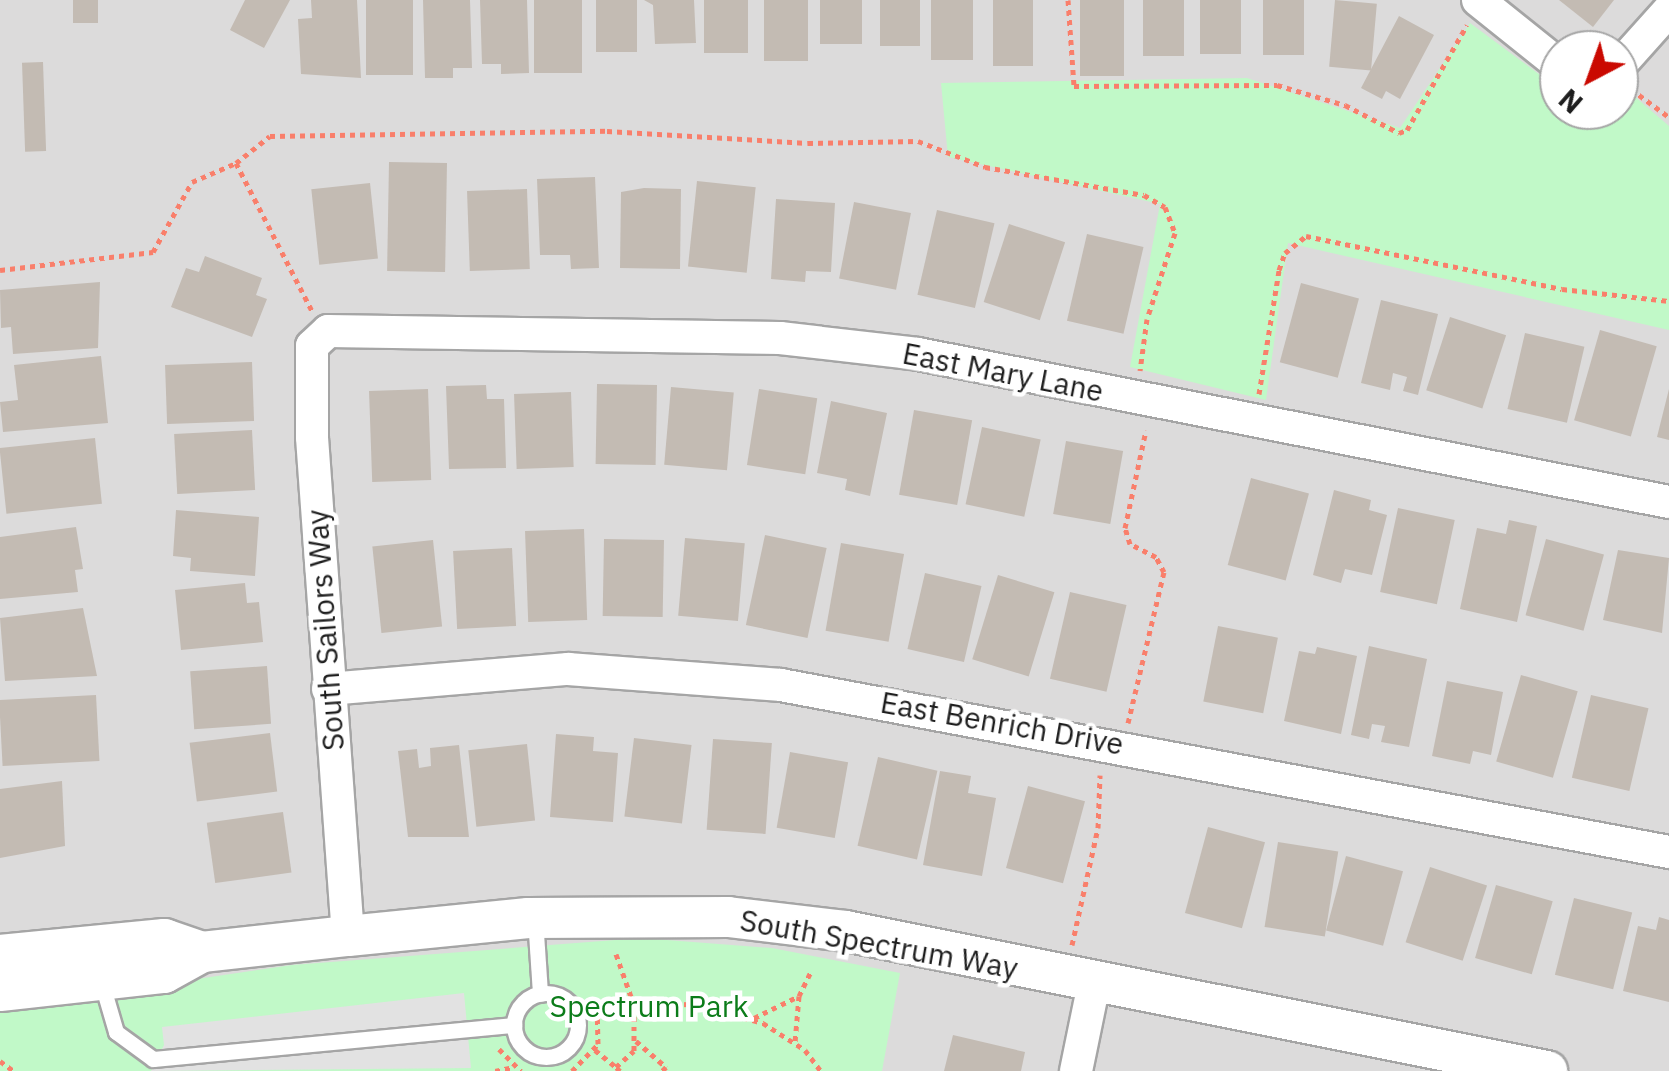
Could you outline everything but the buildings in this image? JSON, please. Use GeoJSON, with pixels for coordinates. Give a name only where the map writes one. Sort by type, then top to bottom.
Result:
{"type":"FeatureCollection","features":[{"type":"Feature","properties":{"kind":"street"},"geometry":{"type":"LineString","coordinates":[[1474,10],[1539,52]]}},
{"type":"Feature","properties":{"kind":"street"},"geometry":{"type":"LineString","coordinates":[[1639,51],[1669,10]]}},
{"type":"Feature","properties":{"kind":"street","name":"East Mary Lane"},"geometry":{"type":"LineString","coordinates":[[320,322],[780,338],[918,354],[1669,502]]}},
{"type":"Feature","properties":{"kind":"street","name":"South Sailors Way"},"geometry":{"type":"LineString","coordinates":[[320,322],[312,346],[312,437],[348,936]]}},
{"type":"Feature","properties":{"kind":"street","name":"East Benrich Drive"},"geometry":{"type":"LineString","coordinates":[[328,689],[568,669],[781,684],[1668,846]]}},
{"type":"Feature","properties":{"kind":"street","name":"South Spectrum Way"},"geometry":{"type":"LineString","coordinates":[[0,991],[164,973],[202,952],[535,918],[748,919],[846,931],[1547,1071]]}},
{"type":"Feature","properties":{"kind":"street","name":"South Spectrum Way"},"geometry":{"type":"LineString","coordinates":[[0,955],[164,939],[202,952]]}},
{"type":"Feature","properties":{"kind":"street"},"geometry":{"type":"LineString","coordinates":[[1076,1071],[1094,983]]}},
{"type":"Feature","properties":{"kind":"lane"},"geometry":{"type":"LineString","coordinates":[[535,918],[540,994]]}},
{"type":"Feature","properties":{"kind":"lane"},"geometry":{"type":"LineString","coordinates":[[101,980],[116,1032],[153,1059],[514,1025]]}},
{"type":"Feature","properties":{"kind":"lane"},"geometry":{"type":"LineString","coordinates":[[540,994],[570,1004],[578,1024],[572,1044],[556,1055],[536,1056],[520,1044],[514,1025],[521,1005],[540,994]]}},
{"type":"Feature","properties":{"kind":"path"},"geometry":{"type":"LineString","coordinates":[[1068,0],[1074,86],[1278,85],[1346,105],[1399,133],[1407,130],[1474,10]]}},
{"type":"Feature","properties":{"kind":"path"},"geometry":{"type":"LineString","coordinates":[[1639,91],[1669,118]]}},
{"type":"Feature","properties":{"kind":"path"},"geometry":{"type":"LineString","coordinates":[[0,270],[153,252],[192,182],[236,163],[256,143],[289,136],[607,131],[930,143],[985,167],[1144,195],[1165,206],[1175,232],[1147,319],[1140,372]]}},
{"type":"Feature","properties":{"kind":"path"},"geometry":{"type":"LineString","coordinates":[[236,163],[320,322]]}},
{"type":"Feature","properties":{"kind":"path"},"geometry":{"type":"LineString","coordinates":[[1259,396],[1279,270],[1286,254],[1306,236],[1420,254],[1544,286],[1669,300]]}},
{"type":"Feature","properties":{"kind":"path"},"geometry":{"type":"LineString","coordinates":[[1126,728],[1164,572],[1156,557],[1130,544],[1125,528],[1148,420]]}},
{"type":"Feature","properties":{"kind":"path"},"geometry":{"type":"LineString","coordinates":[[1072,946],[1098,828],[1100,770]]}},
{"type":"Feature","properties":{"kind":"path"},"geometry":{"type":"LineString","coordinates":[[594,1049],[618,1069],[636,1041],[634,1006],[616,954]]}},
{"type":"Feature","properties":{"kind":"path"},"geometry":{"type":"LineString","coordinates":[[796,1043],[799,996],[811,971]]}},
{"type":"Feature","properties":{"kind":"path"},"geometry":{"type":"LineString","coordinates":[[750,1019],[799,996]]}},
{"type":"Feature","properties":{"kind":"path"},"geometry":{"type":"LineString","coordinates":[[572,1071],[594,1049],[597,1004]]}},
{"type":"Feature","properties":{"kind":"path"},"geometry":{"type":"LineString","coordinates":[[634,1006],[694,1004],[750,1019],[796,1043],[821,1071]]}},
{"type":"Feature","properties":{"kind":"path"},"geometry":{"type":"LineString","coordinates":[[636,1041],[666,1067],[662,1071]]}},
{"type":"Feature","properties":{"kind":"path"},"geometry":{"type":"LineString","coordinates":[[499,1049],[518,1069]]}},
{"type":"Feature","properties":{"kind":"path"},"geometry":{"type":"LineString","coordinates":[[0,1062],[14,1071]]}},
{"type":"Feature","properties":{"kind":"path"},"geometry":{"type":"LineString","coordinates":[[495,1071],[518,1069]]}},
{"type":"Feature","properties":{"kind":"shaded area"},"geometry":{"type":"Polygon","coordinates":[[[0,0],[1669,0],[1669,1071],[0,1071],[0,0]]]}},
{"type":"Feature","properties":{"kind":"shaded area"},"geometry":{"type":"Polygon","coordinates":[[[464,993],[471,1068],[151,1071],[164,1045],[162,1027],[464,993]]]}},
{"type":"Feature","properties":{"kind":"green space"},"geometry":{"type":"Polygon","coordinates":[[[1470,23],[1539,74],[1539,130],[1639,130],[1639,100],[1669,126],[1669,330],[1288,243],[1266,400],[1130,367],[1160,204],[948,157],[941,83],[1247,78],[1400,128],[1470,23]]]}},
{"type":"Feature","properties":{"kind":"green space","name":"Spectrum Park"},"geometry":{"type":"Polygon","coordinates":[[[641,938],[772,948],[900,973],[882,1071],[0,1071],[0,1008],[292,965],[641,938]]]}}]}
